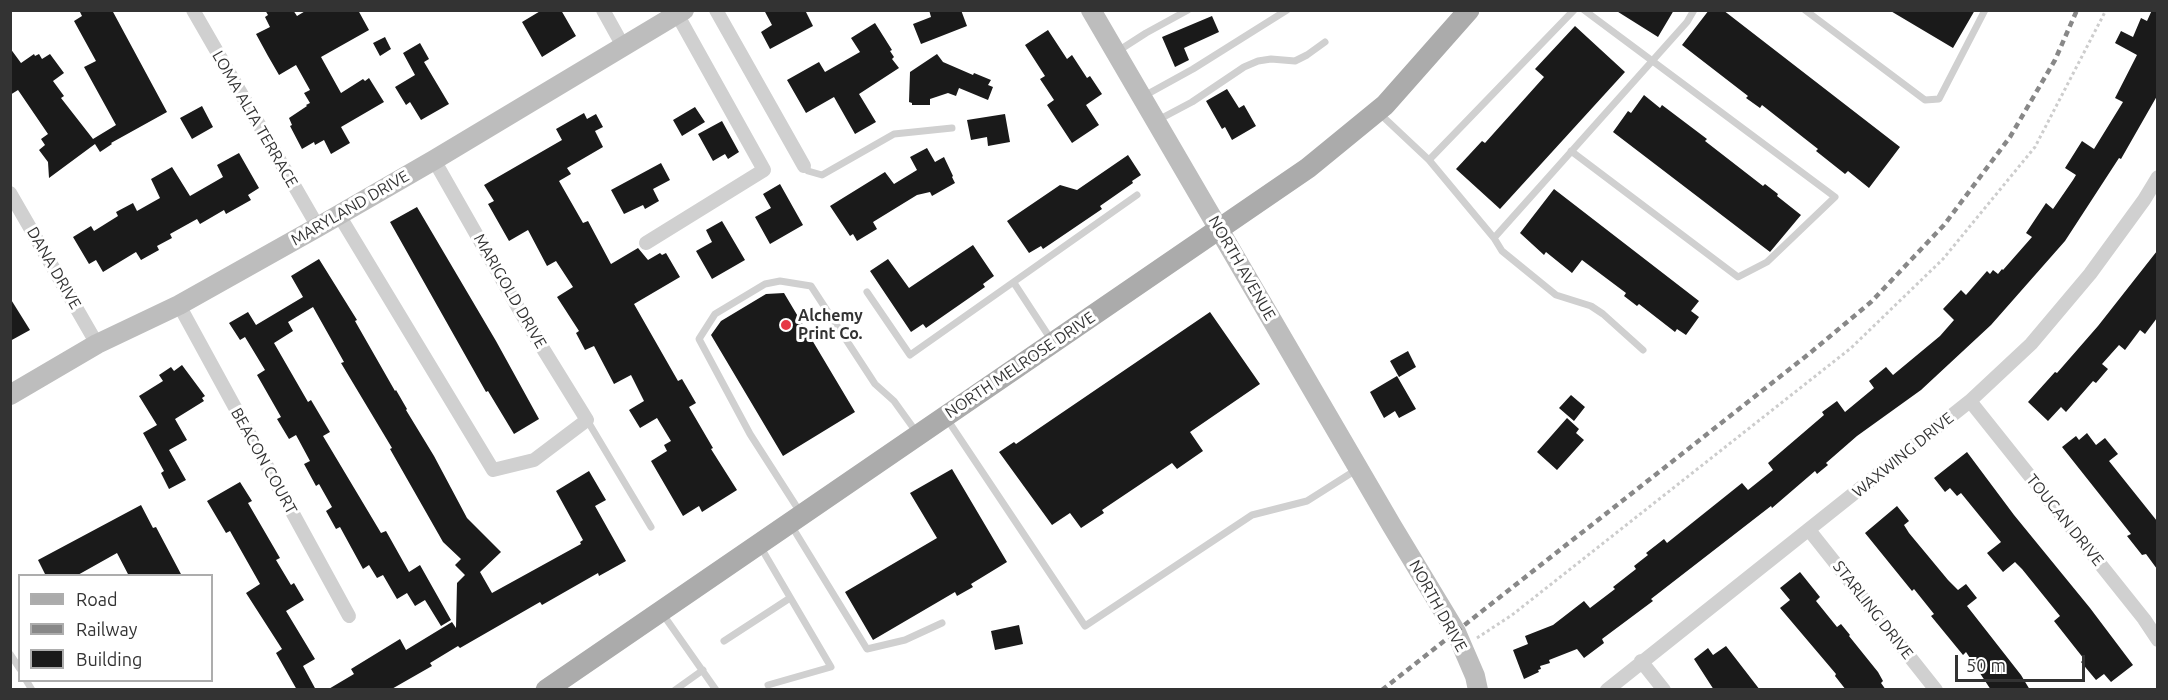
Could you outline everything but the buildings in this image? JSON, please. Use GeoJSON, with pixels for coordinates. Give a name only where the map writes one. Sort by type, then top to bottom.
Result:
{"type":"FeatureCollection","features":[{"type":"Feature","properties":{"kind":"main road","name":"NORTH AVENUE"},"geometry":{"type":"LineString","coordinates":[[1091,10],[1392,526]]}},
{"type":"Feature","properties":{"kind":"main road","name":"NORTH MELROSE DRIVE"},"geometry":{"type":"LineString","coordinates":[[546,690],[1308,168],[1385,105],[1469,10]]}},
{"type":"Feature","properties":{"kind":"main road","name":"MARYLAND DRIVE"},"geometry":{"type":"LineString","coordinates":[[10,395],[97,344],[179,306],[318,227],[680,13]]}},
{"type":"Feature","properties":{"kind":"main road","name":"NORTH DRIVE"},"geometry":{"type":"LineString","coordinates":[[1392,526],[1456,632],[1475,676],[1478,690]]}},
{"type":"Feature","properties":{"kind":"street","name":"LOMA ALTA TERRACE"},"geometry":{"type":"LineString","coordinates":[[193,10],[318,227]]}},
{"type":"Feature","properties":{"kind":"street"},"geometry":{"type":"LineString","coordinates":[[603,10],[623,46]]}},
{"type":"Feature","properties":{"kind":"street"},"geometry":{"type":"LineString","coordinates":[[716,10],[804,166]]}},
{"type":"Feature","properties":{"kind":"street"},"geometry":{"type":"LineString","coordinates":[[646,243],[764,170],[680,13]]}},
{"type":"Feature","properties":{"kind":"street","name":"MARIGOLD DRIVE"},"geometry":{"type":"LineString","coordinates":[[434,160],[524,318],[587,420]]}},
{"type":"Feature","properties":{"kind":"street","name":"WAXWING DRIVE"},"geometry":{"type":"LineString","coordinates":[[1606,690],[1970,401],[2031,344],[2090,274],[2144,200],[2157,177]]}},
{"type":"Feature","properties":{"kind":"street","name":"DANA DRIVE"},"geometry":{"type":"LineString","coordinates":[[10,193],[97,344]]}},
{"type":"Feature","properties":{"kind":"street"},"geometry":{"type":"LineString","coordinates":[[339,215],[494,470],[534,460],[587,420]]}},
{"type":"Feature","properties":{"kind":"street","name":"BEACON COURT"},"geometry":{"type":"LineString","coordinates":[[179,306],[349,616]]}},
{"type":"Feature","properties":{"kind":"street","name":"TOUCAN DRIVE"},"geometry":{"type":"LineString","coordinates":[[1970,401],[2144,619],[2157,640]]}},
{"type":"Feature","properties":{"kind":"street","name":"STARLING DRIVE"},"geometry":{"type":"LineString","coordinates":[[1809,530],[1936,690]]}},
{"type":"Feature","properties":{"kind":"street"},"geometry":{"type":"LineString","coordinates":[[1641,661],[1664,690]]}},
{"type":"Feature","properties":{"kind":"lane"},"geometry":{"type":"LineString","coordinates":[[1115,53],[1188,10]]}},
{"type":"Feature","properties":{"kind":"lane"},"geometry":{"type":"LineString","coordinates":[[1142,98],[1287,10]]}},
{"type":"Feature","properties":{"kind":"lane"},"geometry":{"type":"LineString","coordinates":[[1430,160],[1574,10]]}},
{"type":"Feature","properties":{"kind":"lane"},"geometry":{"type":"LineString","coordinates":[[1571,151],[1737,277],[1767,262],[1835,197],[1584,10]]}},
{"type":"Feature","properties":{"kind":"lane"},"geometry":{"type":"LineString","coordinates":[[1494,238],[1688,22],[1694,10]]}},
{"type":"Feature","properties":{"kind":"lane"},"geometry":{"type":"LineString","coordinates":[[1805,10],[1925,100],[1939,99],[1985,10]]}},
{"type":"Feature","properties":{"kind":"lane"},"geometry":{"type":"LineString","coordinates":[[1156,121],[1192,102],[1244,67],[1271,59],[1295,61],[1325,42]]}},
{"type":"Feature","properties":{"kind":"lane"},"geometry":{"type":"LineString","coordinates":[[1377,111],[1430,160],[1502,251],[1556,295],[1591,306],[1603,314],[1643,350]]}},
{"type":"Feature","properties":{"kind":"lane"},"geometry":{"type":"LineString","coordinates":[[804,166],[808,171],[822,176],[894,134],[952,128]]}},
{"type":"Feature","properties":{"kind":"lane"},"geometry":{"type":"LineString","coordinates":[[867,292],[910,355],[1137,195]]}},
{"type":"Feature","properties":{"kind":"lane"},"geometry":{"type":"LineString","coordinates":[[919,435],[894,401],[875,384],[811,286],[780,281],[765,284],[715,315],[699,339],[867,649],[905,640],[942,623]]}},
{"type":"Feature","properties":{"kind":"lane"},"geometry":{"type":"LineString","coordinates":[[1014,283],[1053,343]]}},
{"type":"Feature","properties":{"kind":"lane"},"geometry":{"type":"LineString","coordinates":[[945,416],[1085,626],[1252,515],[1307,501],[1358,468]]}},
{"type":"Feature","properties":{"kind":"lane"},"geometry":{"type":"LineString","coordinates":[[587,420],[651,527]]}},
{"type":"Feature","properties":{"kind":"lane"},"geometry":{"type":"LineString","coordinates":[[759,544],[831,667],[768,685]]}},
{"type":"Feature","properties":{"kind":"lane"},"geometry":{"type":"LineString","coordinates":[[724,641],[790,598]]}},
{"type":"Feature","properties":{"kind":"lane"},"geometry":{"type":"LineString","coordinates":[[661,611],[716,690]]}},
{"type":"Feature","properties":{"kind":"lane"},"geometry":{"type":"LineString","coordinates":[[675,690],[703,670]]}},
{"type":"Feature","properties":{"kind":"path"},"geometry":{"type":"LineString","coordinates":[[1463,648],[1512,615],[1851,348],[1943,259],[2035,147],[2106,10]]}},
{"type":"Feature","properties":{"kind":"railway"},"geometry":{"type":"LineString","coordinates":[[1382,690],[1810,353],[1871,302],[1944,225],[2010,137],[2055,60],[2077,10]]}},
{"type":"Feature","properties":{"kind":"place","name":"Alchemy Print Co."},"geometry":{"type":"Point","coordinates":[786,325]}}]}
